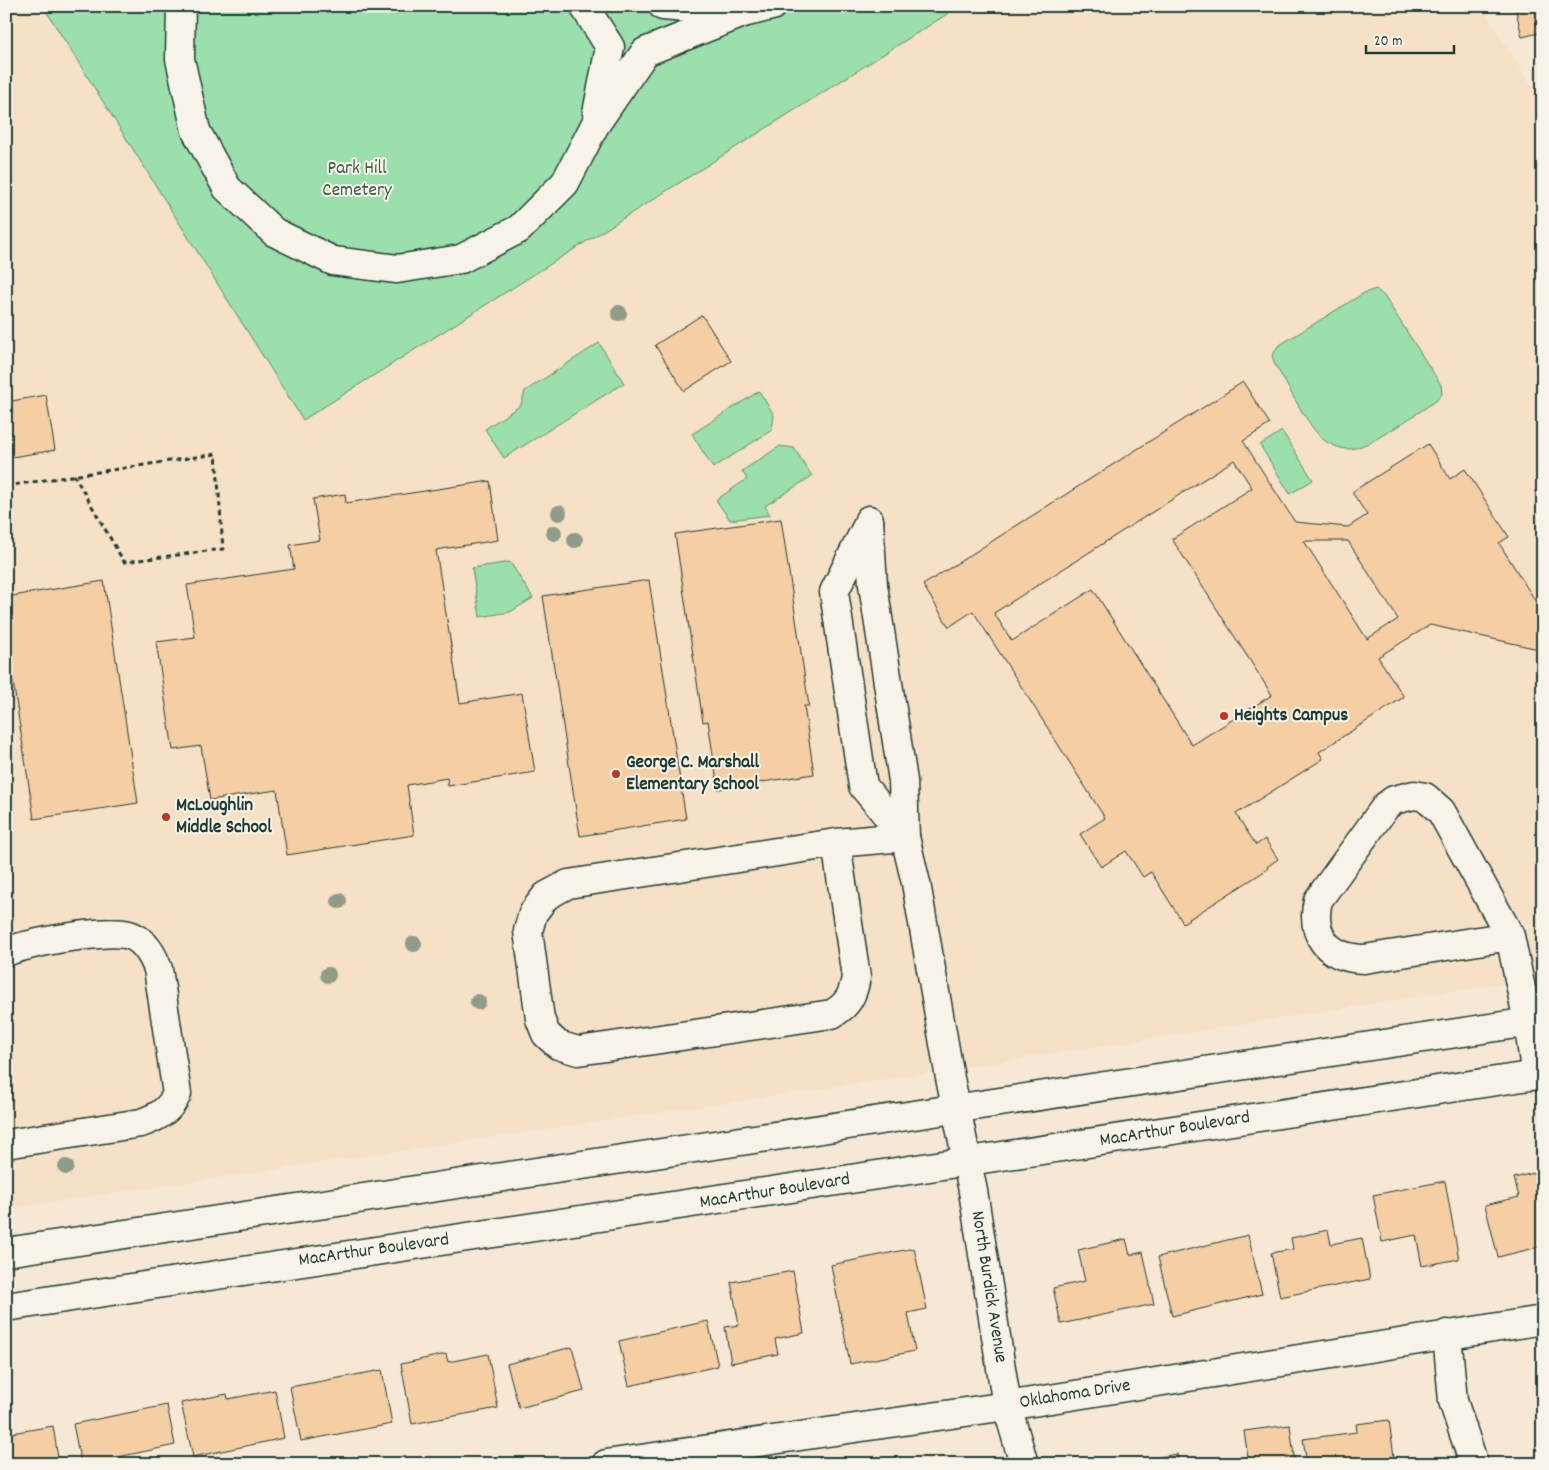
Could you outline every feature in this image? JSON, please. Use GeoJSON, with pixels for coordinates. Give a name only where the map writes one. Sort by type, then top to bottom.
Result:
{"type":"FeatureCollection","features":[{"type":"Feature","properties":{"kind":"street"},"geometry":{"type":"LineString","coordinates":[[181,6],[180,59],[196,131],[227,188],[274,232],[332,260],[397,269],[461,259],[519,229],[565,183],[595,125],[644,52],[743,13],[772,6]]}},
{"type":"Feature","properties":{"kind":"street"},"geometry":{"type":"LineString","coordinates":[[584,6],[610,47],[595,125]]}},
{"type":"Feature","properties":{"kind":"street"},"geometry":{"type":"LineString","coordinates":[[663,6],[743,13]]}},
{"type":"Feature","properties":{"kind":"street","name":"North Burdick Avenue"},"geometry":{"type":"LineString","coordinates":[[905,837],[862,786],[834,592],[869,520],[873,585],[903,781],[905,837],[916,883],[956,1110],[967,1161],[1007,1406],[1024,1464]]}},
{"type":"Feature","properties":{"kind":"street"},"geometry":{"type":"LineString","coordinates":[[1510,936],[1364,959],[1349,959],[1335,952],[1324,942],[1317,929],[1315,914],[1318,900],[1386,806],[1404,796],[1414,795],[1425,798],[1441,811],[1510,936],[1535,1021],[1539,1075]]}},
{"type":"Feature","properties":{"kind":"street"},"geometry":{"type":"LineString","coordinates":[[836,843],[856,977],[853,994],[845,1007],[832,1014],[578,1051],[558,1045],[546,1034],[540,1019],[528,931],[533,912],[546,896],[568,884],[836,843],[905,837]]}},
{"type":"Feature","properties":{"kind":"street"},"geometry":{"type":"LineString","coordinates":[[6,952],[30,945],[99,934],[132,936],[143,944],[153,955],[158,969],[177,1094],[172,1106],[158,1117],[141,1124],[6,1144]]}},
{"type":"Feature","properties":{"kind":"street"},"geometry":{"type":"LineString","coordinates":[[6,1252],[956,1110],[1535,1021]]}},
{"type":"Feature","properties":{"kind":"street","name":"MacArthur Boulevard"},"geometry":{"type":"LineString","coordinates":[[6,1307],[661,1210],[967,1161],[1539,1075]]}},
{"type":"Feature","properties":{"kind":"street","name":"Oklahoma Drive"},"geometry":{"type":"LineString","coordinates":[[606,1464],[1007,1406],[1543,1320]]}},
{"type":"Feature","properties":{"kind":"street"},"geometry":{"type":"LineString","coordinates":[[1447,1334],[1453,1400],[1474,1464]]}},
{"type":"Feature","properties":{"kind":"path"},"geometry":{"type":"LineString","coordinates":[[6,486],[74,475],[216,454],[223,549],[124,562],[74,475]]}},
{"type":"Feature","properties":{"kind":"shaded area"},"geometry":{"type":"Polygon","coordinates":[[[6,6],[43,6],[303,419],[960,6],[1481,6],[1543,104],[1543,977],[961,1068],[6,1209],[6,6]]]}},
{"type":"Feature","properties":{"kind":"green space","name":"Park Hill Cemetery"},"geometry":{"type":"Polygon","coordinates":[[[43,6],[960,6],[303,420],[43,6]]]}},
{"type":"Feature","properties":{"kind":"green space"},"geometry":{"type":"Polygon","coordinates":[[[1376,289],[1384,296],[1441,385],[1442,394],[1436,401],[1380,437],[1357,447],[1342,448],[1324,440],[1311,425],[1275,365],[1272,356],[1278,346],[1364,293],[1376,289]]]}},
{"type":"Feature","properties":{"kind":"green space"},"geometry":{"type":"Polygon","coordinates":[[[599,343],[624,383],[504,458],[485,429],[521,405],[525,391],[599,343]]]}},
{"type":"Feature","properties":{"kind":"green space"},"geometry":{"type":"Polygon","coordinates":[[[759,391],[774,415],[772,430],[713,468],[692,434],[759,391]]]}},
{"type":"Feature","properties":{"kind":"green space"},"geometry":{"type":"Polygon","coordinates":[[[1282,431],[1313,480],[1290,494],[1260,445],[1282,431]]]}},
{"type":"Feature","properties":{"kind":"green space"},"geometry":{"type":"Polygon","coordinates":[[[780,446],[794,448],[812,476],[765,506],[770,515],[730,520],[716,500],[747,479],[742,471],[780,446]]]}},
{"type":"Feature","properties":{"kind":"green space"},"geometry":{"type":"Polygon","coordinates":[[[510,562],[533,598],[510,612],[480,617],[472,568],[510,562]]]}},
{"type":"Feature","properties":{"kind":"building"},"geometry":{"type":"Polygon","coordinates":[[[1515,6],[1543,6],[1543,32],[1522,37],[1515,6]]]}},
{"type":"Feature","properties":{"kind":"building"},"geometry":{"type":"Polygon","coordinates":[[[702,315],[731,361],[684,391],[655,345],[702,315]]]}},
{"type":"Feature","properties":{"kind":"building"},"geometry":{"type":"Polygon","coordinates":[[[1243,382],[1270,424],[1243,441],[1295,522],[1348,527],[1367,515],[1352,492],[1428,444],[1450,479],[1465,469],[1509,537],[1499,543],[1543,613],[1543,650],[1430,625],[1378,657],[1404,697],[1319,752],[1323,759],[1236,814],[1256,845],[1265,839],[1278,859],[1267,867],[1268,869],[1183,923],[1151,872],[1143,877],[1126,851],[1101,867],[1080,834],[1105,818],[973,611],[949,627],[923,585],[1243,382]],[[1234,460],[994,613],[1012,641],[1093,589],[1192,745],[1272,695],[1172,539],[1252,488],[1234,460]],[[1304,541],[1367,639],[1398,619],[1348,541],[1304,541]]]}},
{"type":"Feature","properties":{"kind":"building"},"geometry":{"type":"Polygon","coordinates":[[[46,395],[55,450],[6,458],[6,402],[46,395]]]}},
{"type":"Feature","properties":{"kind":"building"},"geometry":{"type":"Polygon","coordinates":[[[490,481],[498,540],[436,550],[460,703],[522,693],[535,772],[448,786],[447,778],[407,785],[414,835],[287,855],[277,790],[210,800],[201,746],[173,750],[156,642],[195,637],[187,585],[294,569],[290,545],[320,540],[313,499],[345,494],[346,503],[490,481]]]}},
{"type":"Feature","properties":{"kind":"building"},"geometry":{"type":"Polygon","coordinates":[[[781,519],[809,706],[804,706],[814,774],[718,789],[708,721],[703,722],[675,534],[781,519]]]}},
{"type":"Feature","properties":{"kind":"building"},"geometry":{"type":"Polygon","coordinates":[[[649,580],[686,819],[580,836],[543,596],[649,580]]]}},
{"type":"Feature","properties":{"kind":"building"},"geometry":{"type":"Polygon","coordinates":[[[104,581],[138,803],[34,819],[6,635],[6,597],[104,581]]]}},
{"type":"Feature","properties":{"kind":"building"},"geometry":{"type":"Polygon","coordinates":[[[1541,1171],[1543,1246],[1498,1257],[1485,1205],[1519,1197],[1514,1178],[1541,1171]]]}},
{"type":"Feature","properties":{"kind":"building"},"geometry":{"type":"Polygon","coordinates":[[[1445,1181],[1459,1259],[1422,1266],[1416,1235],[1382,1242],[1373,1195],[1445,1181]]]}},
{"type":"Feature","properties":{"kind":"building"},"geometry":{"type":"Polygon","coordinates":[[[1328,1230],[1331,1244],[1362,1238],[1370,1279],[1280,1297],[1271,1253],[1293,1249],[1291,1238],[1328,1230]]]}},
{"type":"Feature","properties":{"kind":"building"},"geometry":{"type":"Polygon","coordinates":[[[1248,1235],[1262,1294],[1172,1316],[1158,1257],[1248,1235]]]}},
{"type":"Feature","properties":{"kind":"building"},"geometry":{"type":"Polygon","coordinates":[[[1126,1239],[1130,1255],[1143,1252],[1154,1304],[1061,1324],[1053,1288],[1085,1281],[1078,1250],[1126,1239]]]}},
{"type":"Feature","properties":{"kind":"building"},"geometry":{"type":"Polygon","coordinates":[[[914,1248],[927,1309],[908,1313],[915,1351],[850,1364],[831,1265],[914,1248]]]}},
{"type":"Feature","properties":{"kind":"building"},"geometry":{"type":"Polygon","coordinates":[[[793,1271],[804,1333],[775,1339],[778,1354],[731,1363],[725,1327],[739,1325],[731,1282],[793,1271]]]}},
{"type":"Feature","properties":{"kind":"building"},"geometry":{"type":"Polygon","coordinates":[[[708,1321],[718,1366],[629,1386],[619,1341],[708,1321]]]}},
{"type":"Feature","properties":{"kind":"building"},"geometry":{"type":"Polygon","coordinates":[[[572,1347],[584,1391],[519,1408],[507,1364],[572,1347]]]}},
{"type":"Feature","properties":{"kind":"building"},"geometry":{"type":"Polygon","coordinates":[[[446,1354],[448,1362],[488,1354],[498,1408],[412,1424],[401,1364],[446,1354]]]}},
{"type":"Feature","properties":{"kind":"building"},"geometry":{"type":"Polygon","coordinates":[[[382,1370],[392,1424],[301,1441],[290,1387],[382,1370]]]}},
{"type":"Feature","properties":{"kind":"building"},"geometry":{"type":"Polygon","coordinates":[[[275,1390],[284,1438],[193,1457],[181,1403],[227,1394],[228,1399],[275,1390]]]}},
{"type":"Feature","properties":{"kind":"building"},"geometry":{"type":"Polygon","coordinates":[[[1543,1395],[1543,1420],[1539,1396],[1543,1395]]]}},
{"type":"Feature","properties":{"kind":"building"},"geometry":{"type":"Polygon","coordinates":[[[167,1405],[175,1445],[118,1457],[119,1464],[81,1464],[73,1424],[167,1405]]]}},
{"type":"Feature","properties":{"kind":"building"},"geometry":{"type":"Polygon","coordinates":[[[1389,1420],[1395,1464],[1307,1464],[1303,1439],[1357,1432],[1356,1424],[1389,1420]]]}},
{"type":"Feature","properties":{"kind":"building"},"geometry":{"type":"Polygon","coordinates":[[[1290,1425],[1295,1464],[1249,1464],[1244,1431],[1290,1425]]]}},
{"type":"Feature","properties":{"kind":"building"},"geometry":{"type":"Polygon","coordinates":[[[53,1426],[59,1464],[6,1464],[6,1434],[53,1426]]]}},
{"type":"Feature","properties":{"kind":"building"},"geometry":{"type":"Polygon","coordinates":[[[1177,1454],[1179,1464],[1121,1464],[1177,1454]]]}},
{"type":"Feature","properties":{"kind":"place","name":"Heights Campus"},"geometry":{"type":"Point","coordinates":[1224,716]}},
{"type":"Feature","properties":{"kind":"place","name":"George C. Marshall Elementary School"},"geometry":{"type":"Point","coordinates":[616,774]}},
{"type":"Feature","properties":{"kind":"place","name":"McLoughlin Middle School"},"geometry":{"type":"Point","coordinates":[166,817]}}]}
